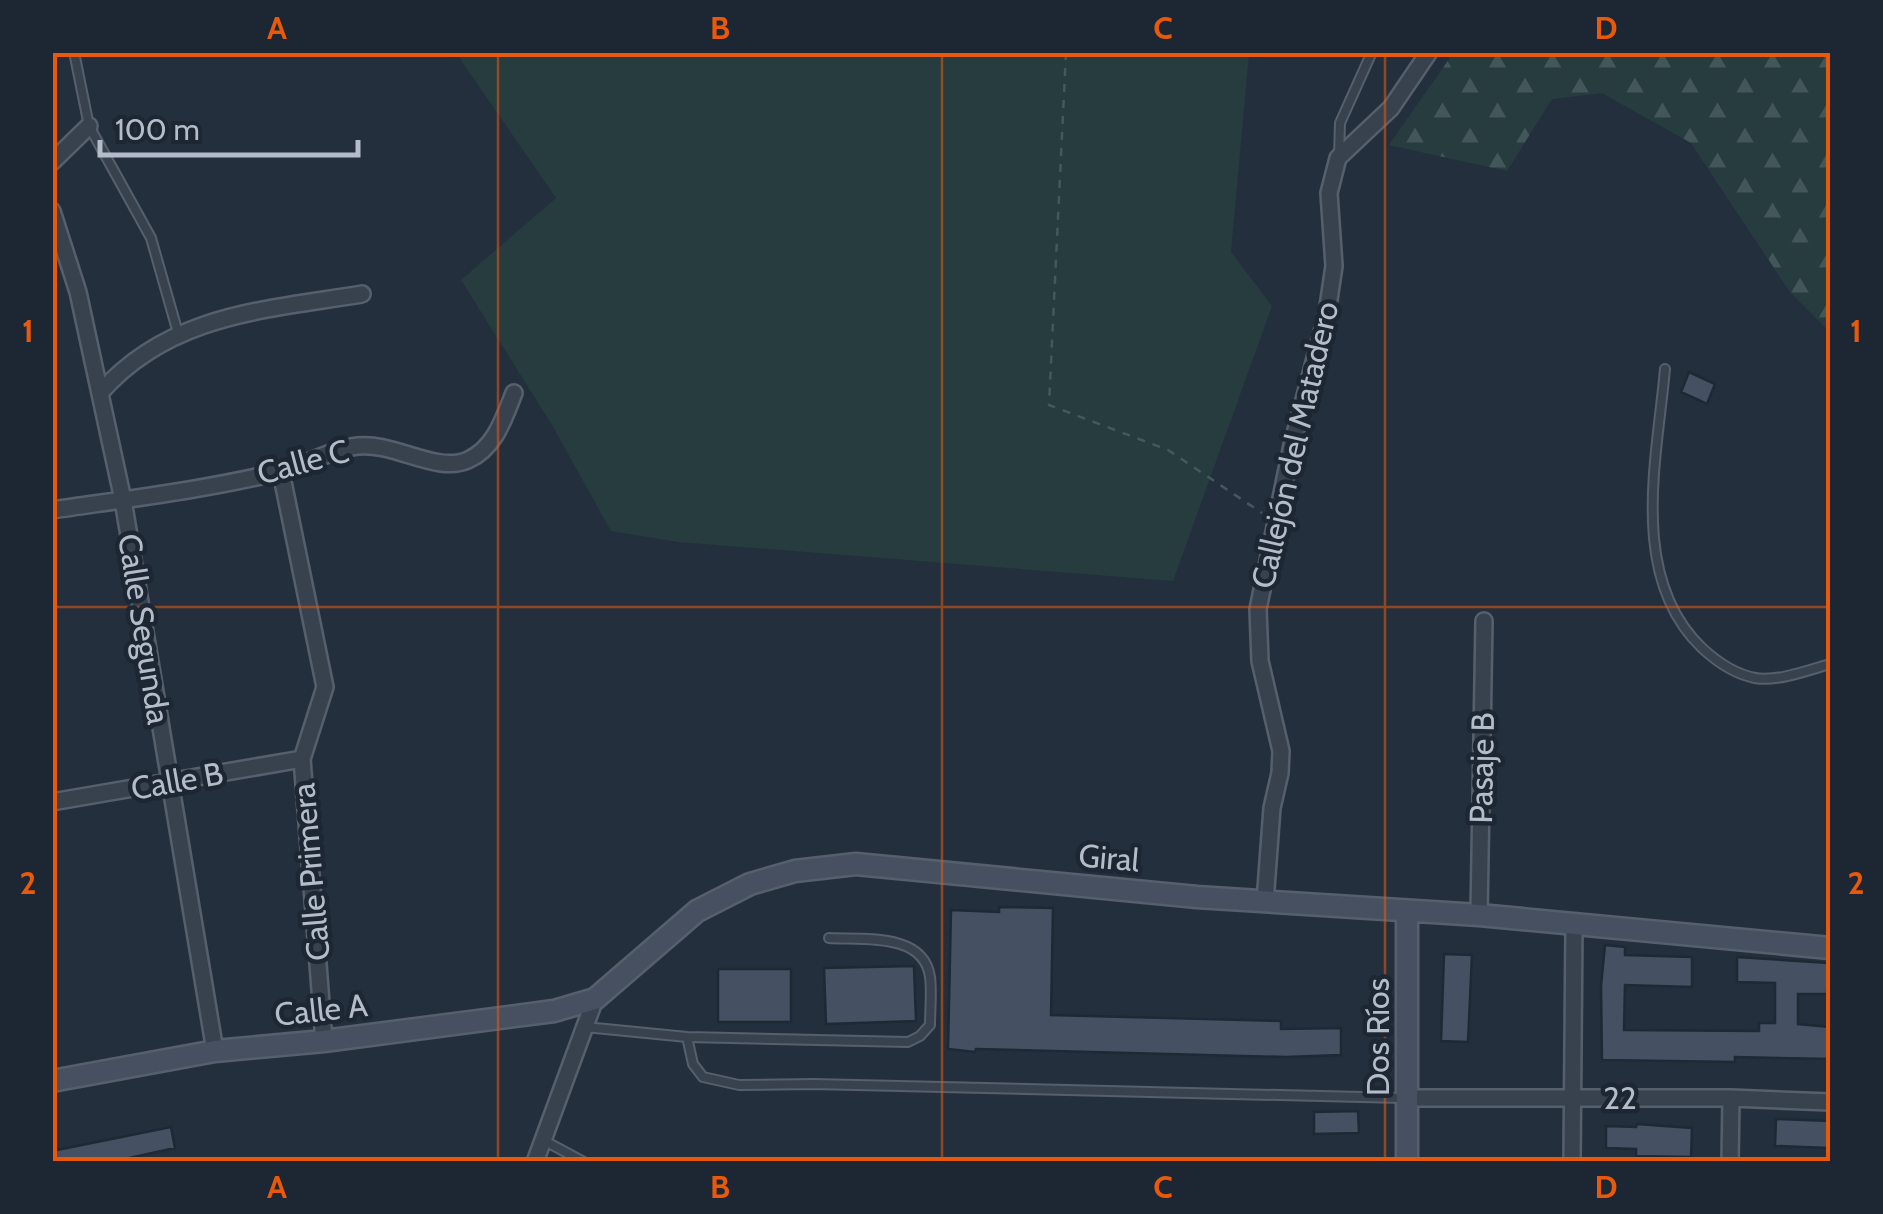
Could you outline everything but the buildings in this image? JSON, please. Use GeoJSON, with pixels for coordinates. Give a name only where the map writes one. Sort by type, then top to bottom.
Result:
{"type":"FeatureCollection","features":[{"type":"Feature","properties":{"kind":"street"},"geometry":{"type":"LineString","coordinates":[[1338,158],[1391,108],[1428,52]]}},
{"type":"Feature","properties":{"kind":"street"},"geometry":{"type":"LineString","coordinates":[[52,162],[88,126]]}},
{"type":"Feature","properties":{"kind":"street","name":"Callejón del Matadero"},"geometry":{"type":"LineString","coordinates":[[1265,902],[1272,808],[1281,752],[1260,661],[1258,609],[1274,522],[1327,313],[1334,266],[1329,192],[1338,158]]}},
{"type":"Feature","properties":{"kind":"street","name":"Calle Segunda"},"geometry":{"type":"LineString","coordinates":[[52,211],[78,292],[123,500],[214,1051]]}},
{"type":"Feature","properties":{"kind":"street"},"geometry":{"type":"LineString","coordinates":[[100,393],[120,369],[178,333],[222,316],[362,294]]}},
{"type":"Feature","properties":{"kind":"street","name":"Calle C"},"geometry":{"type":"LineString","coordinates":[[52,510],[281,472],[356,446],[392,448],[450,466],[471,460],[500,430],[514,393]]}},
{"type":"Feature","properties":{"kind":"street","name":"Calle Primera"},"geometry":{"type":"LineString","coordinates":[[281,472],[325,687],[302,759],[324,1041]]}},
{"type":"Feature","properties":{"kind":"street","name":"Pasaje B"},"geometry":{"type":"LineString","coordinates":[[1479,915],[1484,621]]}},
{"type":"Feature","properties":{"kind":"street","name":"Calle B"},"geometry":{"type":"LineString","coordinates":[[52,802],[302,759]]}},
{"type":"Feature","properties":{"kind":"street","name":"Giral"},"geometry":{"type":"LineString","coordinates":[[535,1162],[596,999],[697,911],[750,884],[795,871],[856,864],[1830,948]]}},
{"type":"Feature","properties":{"kind":"street","name":"Dos Ríos"},"geometry":{"type":"LineString","coordinates":[[1407,912],[1407,1162]]}},
{"type":"Feature","properties":{"kind":"street"},"geometry":{"type":"LineString","coordinates":[[1572,1162],[1574,925]]}},
{"type":"Feature","properties":{"kind":"street","name":"Calle A"},"geometry":{"type":"LineString","coordinates":[[52,1081],[214,1051],[324,1041],[554,1010],[596,999]]}},
{"type":"Feature","properties":{"kind":"street","name":"22"},"geometry":{"type":"LineString","coordinates":[[1408,1098],[1731,1098],[1830,1102]]}},
{"type":"Feature","properties":{"kind":"street"},"geometry":{"type":"LineString","coordinates":[[1730,1162],[1731,1098]]}},
{"type":"Feature","properties":{"kind":"lane"},"geometry":{"type":"LineString","coordinates":[[74,52],[88,126],[151,238],[178,333]]}},
{"type":"Feature","properties":{"kind":"lane","name":"Callejón del Matadero"},"geometry":{"type":"LineString","coordinates":[[1338,158],[1340,123],[1372,52]]}},
{"type":"Feature","properties":{"kind":"lane"},"geometry":{"type":"LineString","coordinates":[[1665,369],[1652,486],[1658,568],[1681,628],[1716,661],[1757,678],[1830,664]]}},
{"type":"Feature","properties":{"kind":"lane"},"geometry":{"type":"LineString","coordinates":[[585,1027],[687,1038],[908,1042],[920,1036],[930,1024],[930,972],[916,950],[902,943],[829,938]]}},
{"type":"Feature","properties":{"kind":"lane"},"geometry":{"type":"LineString","coordinates":[[687,1038],[692,1064],[703,1077],[739,1085],[1408,1098]]}},
{"type":"Feature","properties":{"kind":"lane"},"geometry":{"type":"LineString","coordinates":[[543,1140],[584,1162]]}},
{"type":"Feature","properties":{"kind":"path"},"geometry":{"type":"LineString","coordinates":[[1066,52],[1049,405],[1168,450],[1274,522]]}},
{"type":"Feature","properties":{"kind":"green space"},"geometry":{"type":"Polygon","coordinates":[[[1454,52],[1830,53],[1830,332],[1790,292],[1691,143],[1602,93],[1552,99],[1507,171],[1389,145],[1454,52]]]}},
{"type":"Feature","properties":{"kind":"green space"},"geometry":{"type":"Polygon","coordinates":[[[456,53],[1249,53],[1231,252],[1272,306],[1173,581],[678,542],[611,531],[552,425],[461,280],[556,198],[456,53]]]}}]}
